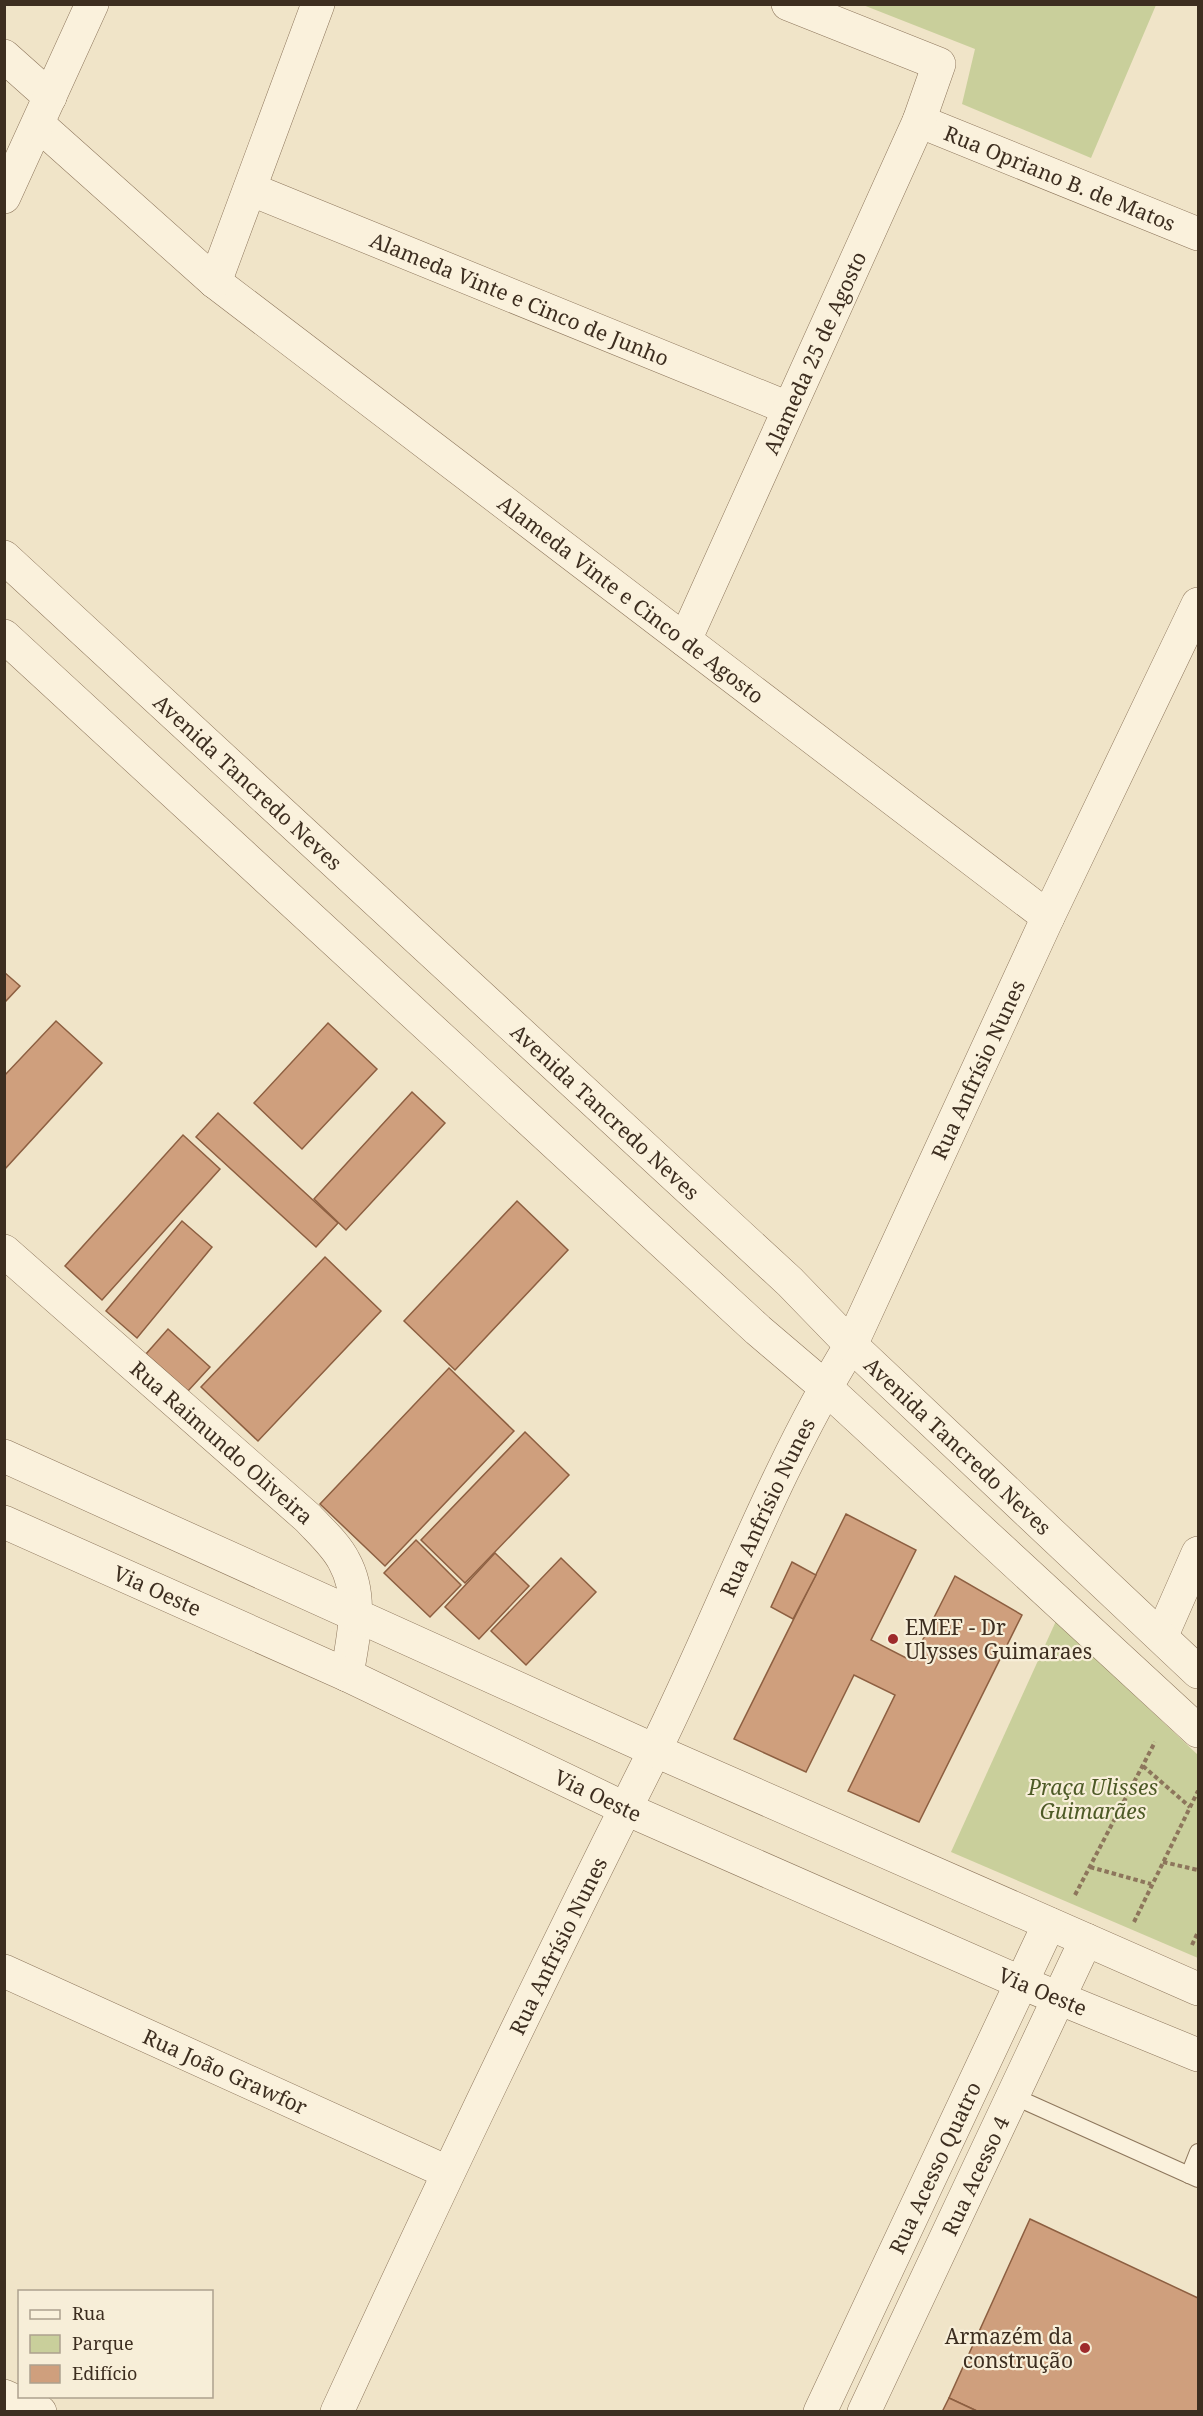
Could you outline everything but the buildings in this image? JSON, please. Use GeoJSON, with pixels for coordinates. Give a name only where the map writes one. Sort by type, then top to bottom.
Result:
{"type":"FeatureCollection","features":[{"type":"Feature","properties":{"kind":"street"},"geometry":{"type":"LineString","coordinates":[[4,197],[92,4]]}},
{"type":"Feature","properties":{"kind":"street"},"geometry":{"type":"LineString","coordinates":[[215,282],[318,4]]}},
{"type":"Feature","properties":{"kind":"street","name":"Alameda 25 de Agosto"},"geometry":{"type":"LineString","coordinates":[[685,640],[788,408],[920,121],[939,64],[788,4]]}},
{"type":"Feature","properties":{"kind":"street","name":"Alameda Vinte e Cinco de Agosto"},"geometry":{"type":"LineString","coordinates":[[4,56],[44,111],[215,282],[1048,917]]}},
{"type":"Feature","properties":{"kind":"street","name":"Rua Opriano B. de Matos"},"geometry":{"type":"LineString","coordinates":[[920,121],[1198,234]]}},
{"type":"Feature","properties":{"kind":"street","name":"Alameda Vinte e Cinco de Junho"},"geometry":{"type":"LineString","coordinates":[[250,189],[788,408]]}},
{"type":"Feature","properties":{"kind":"street","name":"Avenida Tancredo Neves"},"geometry":{"type":"LineString","coordinates":[[4,557],[790,1282],[851,1345],[1198,1669]]}},
{"type":"Feature","properties":{"kind":"street","name":"Rua Anfrísio Nunes"},"geometry":{"type":"LineString","coordinates":[[337,2412],[447,2172],[654,1750],[741,1558],[825,1387],[851,1345],[1048,917],[1198,604]]}},
{"type":"Feature","properties":{"kind":"street"},"geometry":{"type":"LineString","coordinates":[[4,636],[740,1314],[825,1387],[1198,1731]]}},
{"type":"Feature","properties":{"kind":"street","name":"Rua Raimundo Oliveira"},"geometry":{"type":"LineString","coordinates":[[4,1251],[308,1518],[344,1559],[354,1585],[356,1616],[347,1676]]}},
{"type":"Feature","properties":{"kind":"street"},"geometry":{"type":"LineString","coordinates":[[4,1456],[654,1750],[1060,1914],[1086,1940],[1198,1989]]}},
{"type":"Feature","properties":{"kind":"street","name":"Via Oeste"},"geometry":{"type":"LineString","coordinates":[[4,1522],[347,1676],[624,1808],[1022,1983],[1198,2055]]}},
{"type":"Feature","properties":{"kind":"street"},"geometry":{"type":"LineString","coordinates":[[1162,1635],[1198,1553]]}},
{"type":"Feature","properties":{"kind":"street","name":"Rua Acesso Quatro"},"geometry":{"type":"LineString","coordinates":[[820,2412],[1022,1983],[1060,1914]]}},
{"type":"Feature","properties":{"kind":"street","name":"Rua Acesso 4"},"geometry":{"type":"LineString","coordinates":[[864,2412],[1086,1940]]}},
{"type":"Feature","properties":{"kind":"street","name":"Rua João Grawfor"},"geometry":{"type":"LineString","coordinates":[[4,1971],[447,2172]]}},
{"type":"Feature","properties":{"kind":"street"},"geometry":{"type":"LineString","coordinates":[[975,2082],[1013,2096]]}},
{"type":"Feature","properties":{"kind":"street"},"geometry":{"type":"LineString","coordinates":[[4,2396],[40,2412]]}},
{"type":"Feature","properties":{"kind":"lane"},"geometry":{"type":"LineString","coordinates":[[1013,2096],[1194,2177],[1198,2152]]}},
{"type":"Feature","properties":{"kind":"path"},"geometry":{"type":"LineString","coordinates":[[1060,1914],[1090,1866],[1159,1734]]}},
{"type":"Feature","properties":{"kind":"path"},"geometry":{"type":"LineString","coordinates":[[1143,1766],[1190,1808]]}},
{"type":"Feature","properties":{"kind":"path"},"geometry":{"type":"LineString","coordinates":[[1130,1929],[1198,1791]]}},
{"type":"Feature","properties":{"kind":"path"},"geometry":{"type":"LineString","coordinates":[[1163,1862],[1198,1870]]}},
{"type":"Feature","properties":{"kind":"path"},"geometry":{"type":"LineString","coordinates":[[1090,1866],[1151,1884]]}},
{"type":"Feature","properties":{"kind":"green space"},"geometry":{"type":"Polygon","coordinates":[[[863,5],[1156,5],[1091,158],[962,104],[975,49],[863,5]]]}},
{"type":"Feature","properties":{"kind":"green space","name":"Praça Ulisses Guimarães"},"geometry":{"type":"Polygon","coordinates":[[[1056,1621],[1198,1755],[1198,1958],[951,1852],[1056,1621]]]}},
{"type":"Feature","properties":{"kind":"place","name":"EMEF - Dr Ulysses Guimaraes"},"geometry":{"type":"Point","coordinates":[893,1639]}},
{"type":"Feature","properties":{"kind":"place","name":"Armazém da construção"},"geometry":{"type":"Point","coordinates":[1085,2348]}}]}
